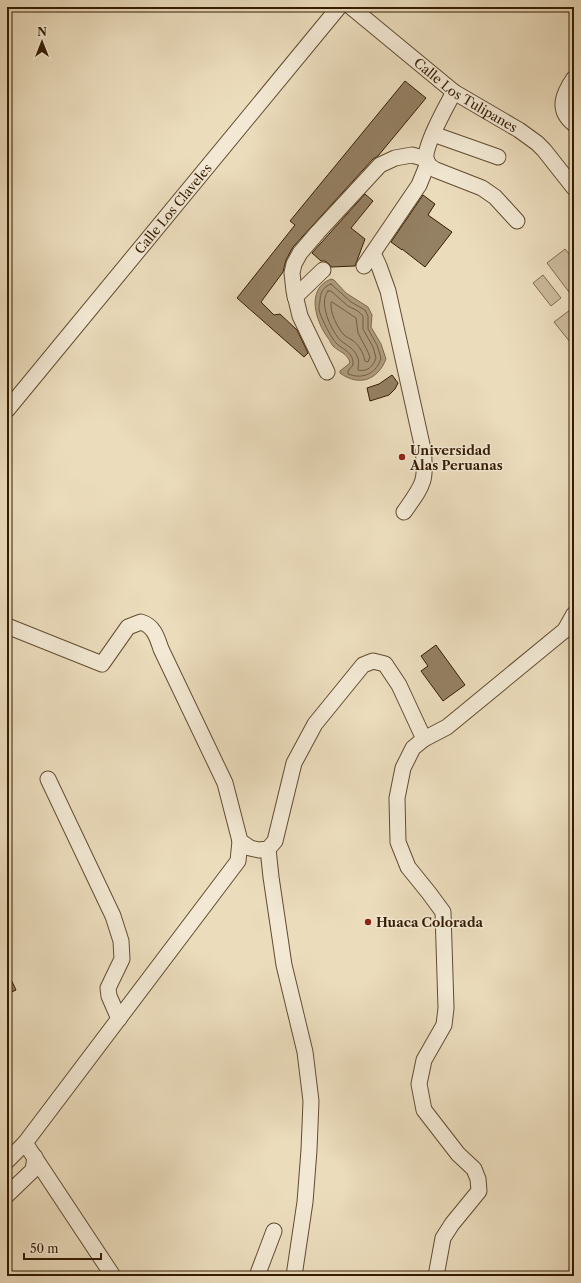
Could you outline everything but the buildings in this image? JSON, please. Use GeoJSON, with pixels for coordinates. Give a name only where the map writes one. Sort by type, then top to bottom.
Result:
{"type":"FeatureCollection","features":[{"type":"Feature","properties":{"kind":"street","name":"Calle Los Claveles"},"geometry":{"type":"LineString","coordinates":[[7,410],[339,7]]}},
{"type":"Feature","properties":{"kind":"street","name":"Calle Los Tulipanes"},"geometry":{"type":"LineString","coordinates":[[352,7],[454,92],[519,130],[537,143],[574,188]]}},
{"type":"Feature","properties":{"kind":"street"},"geometry":{"type":"LineString","coordinates":[[574,78],[567,88],[563,110],[565,115],[574,124]]}},
{"type":"Feature","properties":{"kind":"street"},"geometry":{"type":"LineString","coordinates":[[364,266],[419,185],[427,161],[427,151],[433,134],[454,92]]}},
{"type":"Feature","properties":{"kind":"street"},"geometry":{"type":"LineString","coordinates":[[564,100],[574,115]]}},
{"type":"Feature","properties":{"kind":"street"},"geometry":{"type":"LineString","coordinates":[[433,134],[498,157]]}},
{"type":"Feature","properties":{"kind":"street"},"geometry":{"type":"LineString","coordinates":[[327,372],[300,316],[292,273],[294,264],[300,252],[380,165],[395,158],[412,155],[427,161],[430,167],[436,170],[489,192],[518,221]]}},
{"type":"Feature","properties":{"kind":"street"},"geometry":{"type":"LineString","coordinates":[[373,253],[380,266],[388,291],[423,449],[425,467],[424,478],[420,489],[404,512]]}},
{"type":"Feature","properties":{"kind":"street"},"geometry":{"type":"LineString","coordinates":[[296,297],[323,270]]}},
{"type":"Feature","properties":{"kind":"street"},"geometry":{"type":"LineString","coordinates":[[436,1276],[443,1238],[452,1224],[479,1191],[478,1179],[474,1169],[458,1154],[424,1110],[419,1084],[424,1060],[444,1025],[446,1008],[443,912],[408,867],[398,842],[397,798],[403,768],[413,748],[424,739],[447,727],[565,630],[574,614]]}},
{"type":"Feature","properties":{"kind":"street"},"geometry":{"type":"LineString","coordinates":[[7,626],[102,664],[128,627],[141,622],[148,624],[154,630],[225,783],[240,841],[238,861],[26,1143],[7,1161]]}},
{"type":"Feature","properties":{"kind":"street"},"geometry":{"type":"LineString","coordinates":[[294,1276],[305,1202],[311,1101],[305,1052],[284,964],[268,849],[275,840],[294,763],[315,724],[363,665],[373,661],[385,664],[399,684],[424,739]]}},
{"type":"Feature","properties":{"kind":"street"},"geometry":{"type":"LineString","coordinates":[[48,779],[113,916],[121,941],[122,959],[108,988],[109,996],[119,1019]]}},
{"type":"Feature","properties":{"kind":"street"},"geometry":{"type":"LineString","coordinates":[[240,841],[250,848],[259,850],[268,849]]}},
{"type":"Feature","properties":{"kind":"street"},"geometry":{"type":"LineString","coordinates":[[26,1143],[113,1276]]}},
{"type":"Feature","properties":{"kind":"street"},"geometry":{"type":"LineString","coordinates":[[7,1195],[33,1170],[35,1157]]}},
{"type":"Feature","properties":{"kind":"street"},"geometry":{"type":"LineString","coordinates":[[257,1276],[274,1231]]}},
{"type":"Feature","properties":{"kind":"shaded area"},"geometry":{"type":"Polygon","coordinates":[[[565,249],[574,260],[574,295],[572,296],[547,263],[565,249]]]}},
{"type":"Feature","properties":{"kind":"shaded area"},"geometry":{"type":"Polygon","coordinates":[[[543,275],[561,298],[551,306],[533,283],[543,275]]]}},
{"type":"Feature","properties":{"kind":"shaded area"},"geometry":{"type":"Polygon","coordinates":[[[574,307],[574,347],[554,322],[574,307]]]}},
{"type":"Feature","properties":{"kind":"water"},"geometry":{"type":"Polygon","coordinates":[[[331,279],[334,280],[346,293],[368,307],[372,315],[371,327],[381,344],[386,359],[378,372],[367,379],[354,380],[340,373],[340,371],[350,363],[349,360],[332,345],[317,315],[315,298],[318,290],[323,284],[331,279]]]}},
{"type":"Feature","properties":{"kind":"place","name":"Universidad Alas Peruanas"},"geometry":{"type":"Point","coordinates":[402,457]}},
{"type":"Feature","properties":{"kind":"place","name":"Huaca Colorada"},"geometry":{"type":"Point","coordinates":[368,922]}}]}
